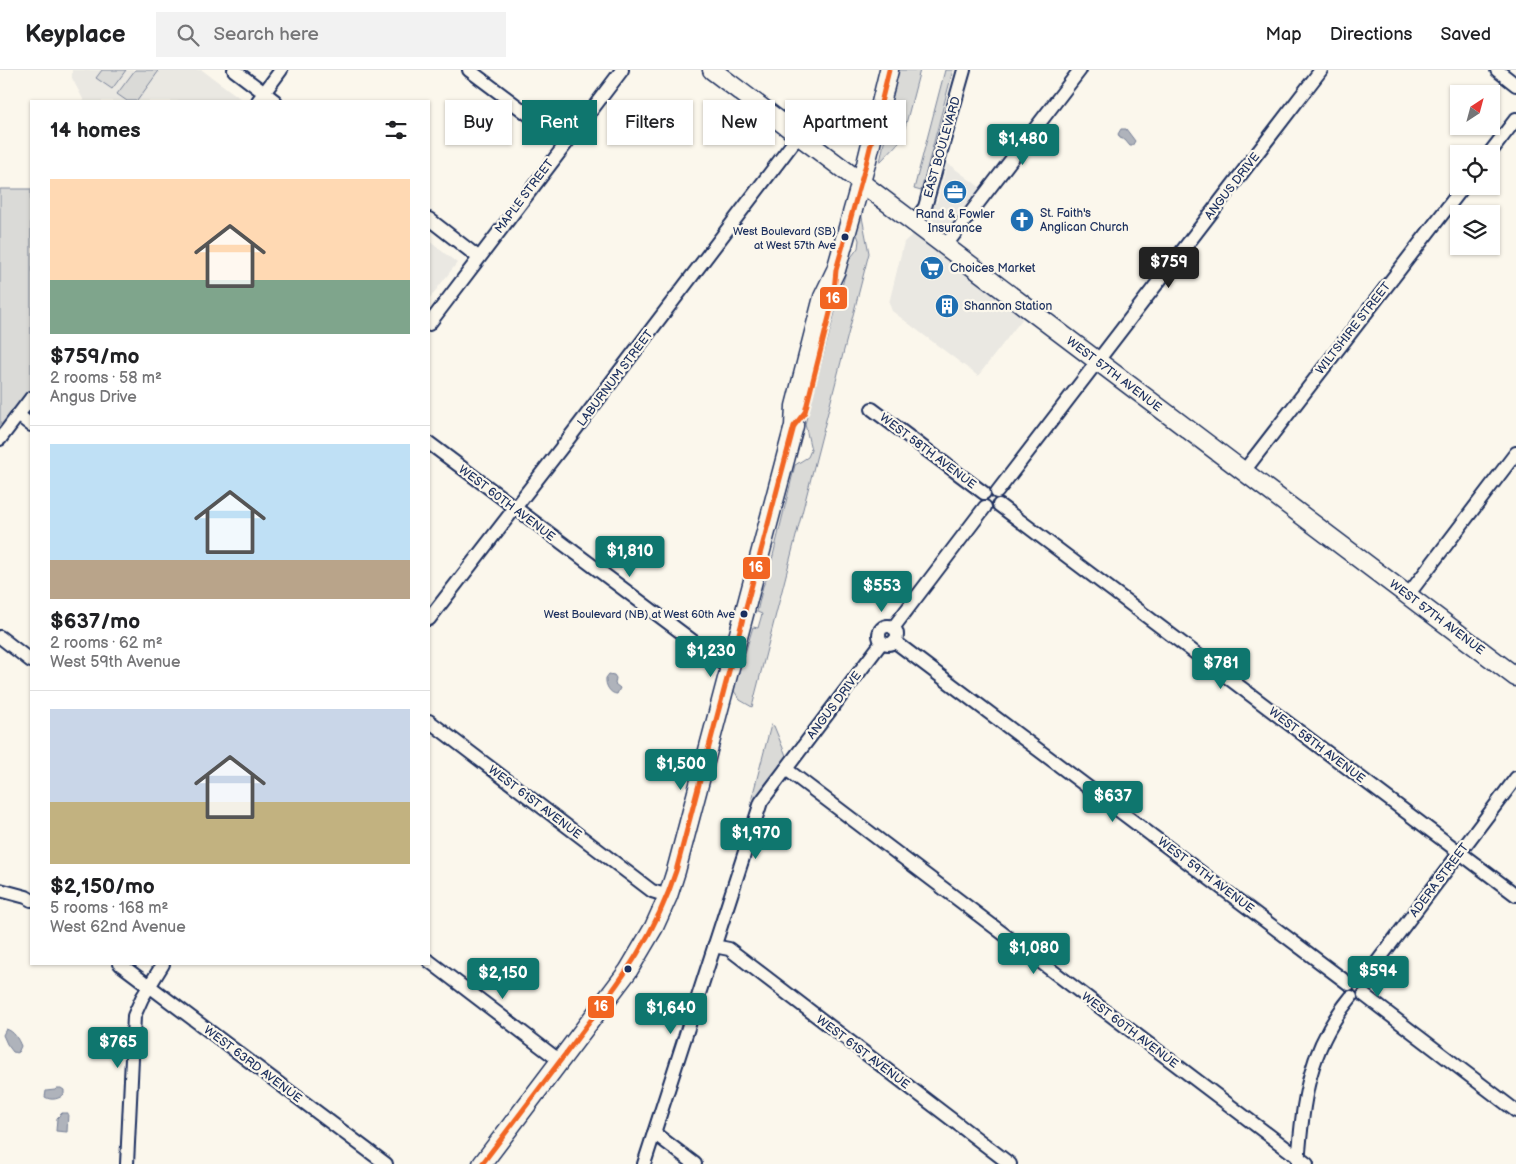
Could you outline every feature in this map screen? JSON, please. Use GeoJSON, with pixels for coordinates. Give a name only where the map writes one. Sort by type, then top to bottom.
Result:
{"type":"FeatureCollection","features":[{"type":"Feature","properties":{"kind":"street"},"geometry":{"type":"LineString","coordinates":[[234,70],[261,97],[281,70]]}},
{"type":"Feature","properties":{"kind":"street"},"geometry":{"type":"LineString","coordinates":[[469,70],[522,110]]}},
{"type":"Feature","properties":{"kind":"street","name":"MAPLE STREET"},"geometry":{"type":"LineString","coordinates":[[597,102],[622,70]]}},
{"type":"Feature","properties":{"kind":"street","name":"WEST 57TH AVENUE"},"geometry":{"type":"LineString","coordinates":[[712,70],[785,125]]}},
{"type":"Feature","properties":{"kind":"street"},"geometry":{"type":"LineString","coordinates":[[482,1164],[628,971],[650,935],[668,896],[794,426],[795,406],[822,297],[836,270],[889,70]]}},
{"type":"Feature","properties":{"kind":"street","name":"EAST BOULEVARD"},"geometry":{"type":"LineString","coordinates":[[914,222],[925,207],[964,70]]}},
{"type":"Feature","properties":{"kind":"street"},"geometry":{"type":"LineString","coordinates":[[946,245],[1080,70]]}},
{"type":"Feature","properties":{"kind":"street","name":"ANGUS DRIVE"},"geometry":{"type":"LineString","coordinates":[[998,498],[1097,360],[1321,70]]}},
{"type":"Feature","properties":{"kind":"street"},"geometry":{"type":"LineString","coordinates":[[1497,70],[1516,85]]}},
{"type":"Feature","properties":{"kind":"street"},"geometry":{"type":"LineString","coordinates":[[1496,145],[1516,119]]}},
{"type":"Feature","properties":{"kind":"street","name":"MAPLE STREET"},"geometry":{"type":"LineString","coordinates":[[430,323],[563,145]]}},
{"type":"Feature","properties":{"kind":"street","name":"LABURNUM STREET"},"geometry":{"type":"LineString","coordinates":[[430,618],[791,145]]}},
{"type":"Feature","properties":{"kind":"street","name":"WEST 57TH AVENUE"},"geometry":{"type":"LineString","coordinates":[[812,145],[1516,677]]}},
{"type":"Feature","properties":{"kind":"street","name":"WILTSHIRE STREET"},"geometry":{"type":"LineString","coordinates":[[1244,471],[1457,195]]}},
{"type":"Feature","properties":{"kind":"street"},"geometry":{"type":"LineString","coordinates":[[430,220],[478,257]]}},
{"type":"Feature","properties":{"kind":"street"},"geometry":{"type":"LineString","coordinates":[[0,439],[30,399]]}},
{"type":"Feature","properties":{"kind":"street","name":"WEST 58TH AVENUE"},"geometry":{"type":"LineString","coordinates":[[872,409],[984,493]]}},
{"type":"Feature","properties":{"kind":"street"},"geometry":{"type":"LineString","coordinates":[[18,415],[30,424]]}},
{"type":"Feature","properties":{"kind":"street","name":"WEST 60TH AVENUE"},"geometry":{"type":"LineString","coordinates":[[430,444],[514,509],[730,669]]}},
{"type":"Feature","properties":{"kind":"street"},"geometry":{"type":"LineString","coordinates":[[1408,595],[1516,453]]}},
{"type":"Feature","properties":{"kind":"street"},"geometry":{"type":"LineString","coordinates":[[990,490],[998,498],[993,509],[985,507],[981,500],[984,493],[990,490]]}},
{"type":"Feature","properties":{"kind":"street","name":"WEST 58TH AVENUE"},"geometry":{"type":"LineString","coordinates":[[998,498],[1516,896]]}},
{"type":"Feature","properties":{"kind":"street"},"geometry":{"type":"LineString","coordinates":[[888,641],[896,632],[893,628],[985,507]]}},
{"type":"Feature","properties":{"kind":"street"},"geometry":{"type":"LineString","coordinates":[[0,638],[30,660]]}},
{"type":"Feature","properties":{"kind":"street","name":"ANGUS DRIVE"},"geometry":{"type":"LineString","coordinates":[[786,769],[888,641]]}},
{"type":"Feature","properties":{"kind":"street","name":"WEST 59TH AVENUE"},"geometry":{"type":"LineString","coordinates":[[888,641],[1516,1111]]}},
{"type":"Feature","properties":{"kind":"street","name":"WEST 61ST AVENUE"},"geometry":{"type":"LineString","coordinates":[[430,722],[652,891],[668,896]]}},
{"type":"Feature","properties":{"kind":"street"},"geometry":{"type":"LineString","coordinates":[[644,1164],[761,802],[786,769]]}},
{"type":"Feature","properties":{"kind":"street","name":"WEST 60TH AVENUE"},"geometry":{"type":"LineString","coordinates":[[786,769],[1301,1162]]}},
{"type":"Feature","properties":{"kind":"street","name":"ADERA STREET"},"geometry":{"type":"LineString","coordinates":[[1301,1162],[1303,1110],[1313,1063],[1326,1034],[1356,990],[1513,782]]}},
{"type":"Feature","properties":{"kind":"street"},"geometry":{"type":"LineString","coordinates":[[0,890],[30,899]]}},
{"type":"Feature","properties":{"kind":"street","name":"WEST 61ST AVENUE"},"geometry":{"type":"LineString","coordinates":[[714,946],[729,949],[1010,1164]]}},
{"type":"Feature","properties":{"kind":"street"},"geometry":{"type":"LineString","coordinates":[[430,962],[560,1061]]}},
{"type":"Feature","properties":{"kind":"street","name":"WEST 63RD AVENUE"},"geometry":{"type":"LineString","coordinates":[[121,965],[386,1164]]}},
{"type":"Feature","properties":{"kind":"street"},"geometry":{"type":"LineString","coordinates":[[127,1164],[134,1016],[162,965]]}},
{"type":"Feature","properties":{"kind":"street"},"geometry":{"type":"LineString","coordinates":[[654,1133],[695,1164]]}},
{"type":"Feature","properties":{"kind":"shaded area"},"geometry":{"type":"Polygon","coordinates":[[[72,70],[202,70],[240,98],[239,100],[83,100],[72,78],[72,70]]]}},
{"type":"Feature","properties":{"kind":"shaded area"},"geometry":{"type":"Polygon","coordinates":[[[102,70],[126,70],[112,89],[96,78],[102,70]]]}},
{"type":"Feature","properties":{"kind":"shaded area"},"geometry":{"type":"Polygon","coordinates":[[[135,70],[156,70],[158,72],[138,100],[126,100],[117,94],[135,70]]]}},
{"type":"Feature","properties":{"kind":"shaded area"},"geometry":{"type":"Polygon","coordinates":[[[899,70],[920,70],[906,124],[906,100],[892,100],[899,70]]]}},
{"type":"Feature","properties":{"kind":"shaded area"},"geometry":{"type":"Polygon","coordinates":[[[945,70],[953,70],[921,191],[914,189],[945,70]]]}},
{"type":"Feature","properties":{"kind":"shaded area"},"geometry":{"type":"Polygon","coordinates":[[[1121,129],[1126,129],[1135,141],[1132,146],[1120,138],[1118,134],[1121,129]]]}},
{"type":"Feature","properties":{"kind":"shaded area"},"geometry":{"type":"Polygon","coordinates":[[[884,145],[896,145],[880,162],[884,145]]]}},
{"type":"Feature","properties":{"kind":"shaded area"},"geometry":{"type":"Polygon","coordinates":[[[947,163],[981,188],[953,226],[944,230],[932,221],[930,217],[932,206],[937,202],[947,163]]]}},
{"type":"Feature","properties":{"kind":"shaded area"},"geometry":{"type":"Polygon","coordinates":[[[0,189],[30,189],[30,391],[0,430],[0,189]]]}},
{"type":"Feature","properties":{"kind":"shaded area"},"geometry":{"type":"Polygon","coordinates":[[[861,212],[869,253],[752,707],[740,700],[732,688],[753,627],[758,628],[762,614],[757,612],[763,586],[768,576],[795,465],[808,457],[811,450],[805,424],[849,260],[858,248],[859,240],[856,232],[861,212]]]}},
{"type":"Feature","properties":{"kind":"shaded area","name":"Shannon Station"},"geometry":{"type":"Polygon","coordinates":[[[913,234],[923,236],[937,247],[940,255],[1023,318],[978,376],[892,311],[889,303],[904,242],[913,234]]]}},
{"type":"Feature","properties":{"kind":"shaded area"},"geometry":{"type":"Polygon","coordinates":[[[430,242],[457,263],[430,298],[430,242]]]}},
{"type":"Feature","properties":{"kind":"shaded area"},"geometry":{"type":"Polygon","coordinates":[[[609,674],[614,675],[616,678],[615,684],[620,688],[617,694],[610,691],[607,686],[606,678],[609,674]]]}},
{"type":"Feature","properties":{"kind":"shaded area"},"geometry":{"type":"Polygon","coordinates":[[[771,725],[774,726],[787,758],[754,806],[750,805],[771,725]]]}},
{"type":"Feature","properties":{"kind":"shaded area"},"geometry":{"type":"Polygon","coordinates":[[[6,1029],[13,1033],[19,1041],[21,1046],[18,1053],[13,1052],[7,1044],[3,1035],[6,1029]]]}},
{"type":"Feature","properties":{"kind":"shaded area"},"geometry":{"type":"Polygon","coordinates":[[[57,1088],[64,1090],[62,1096],[53,1099],[45,1097],[46,1091],[57,1088]]]}},
{"type":"Feature","properties":{"kind":"shaded area"},"geometry":{"type":"Polygon","coordinates":[[[62,1113],[68,1113],[67,1132],[56,1131],[57,1118],[62,1113]]]}},
{"type":"Feature","properties":{"kind":"transit line","name":"16"},"geometry":{"type":"LineString","coordinates":[[482,1164],[634,960],[657,918],[676,871],[794,426],[805,412],[833,301],[836,270],[866,164],[889,70]]}},
{"type":"Feature","properties":{"kind":"place","name":"Rand & Fowler Insurance"},"geometry":{"type":"Point","coordinates":[955,192]}},
{"type":"Feature","properties":{"kind":"place","name":"St. Faith's Anglican Church"},"geometry":{"type":"Point","coordinates":[1022,220]}},
{"type":"Feature","properties":{"kind":"place","name":"West Boulevard (SB) at West 57th Ave"},"geometry":{"type":"Point","coordinates":[845,237]}},
{"type":"Feature","properties":{"kind":"place","name":"Choices Market"},"geometry":{"type":"Point","coordinates":[932,268]}},
{"type":"Feature","properties":{"kind":"place","name":"Shannon Station"},"geometry":{"type":"Point","coordinates":[947,306]}},
{"type":"Feature","properties":{"kind":"place","name":"West Boulevard (NB) at West 60th Ave"},"geometry":{"type":"Point","coordinates":[744,614]}}]}
